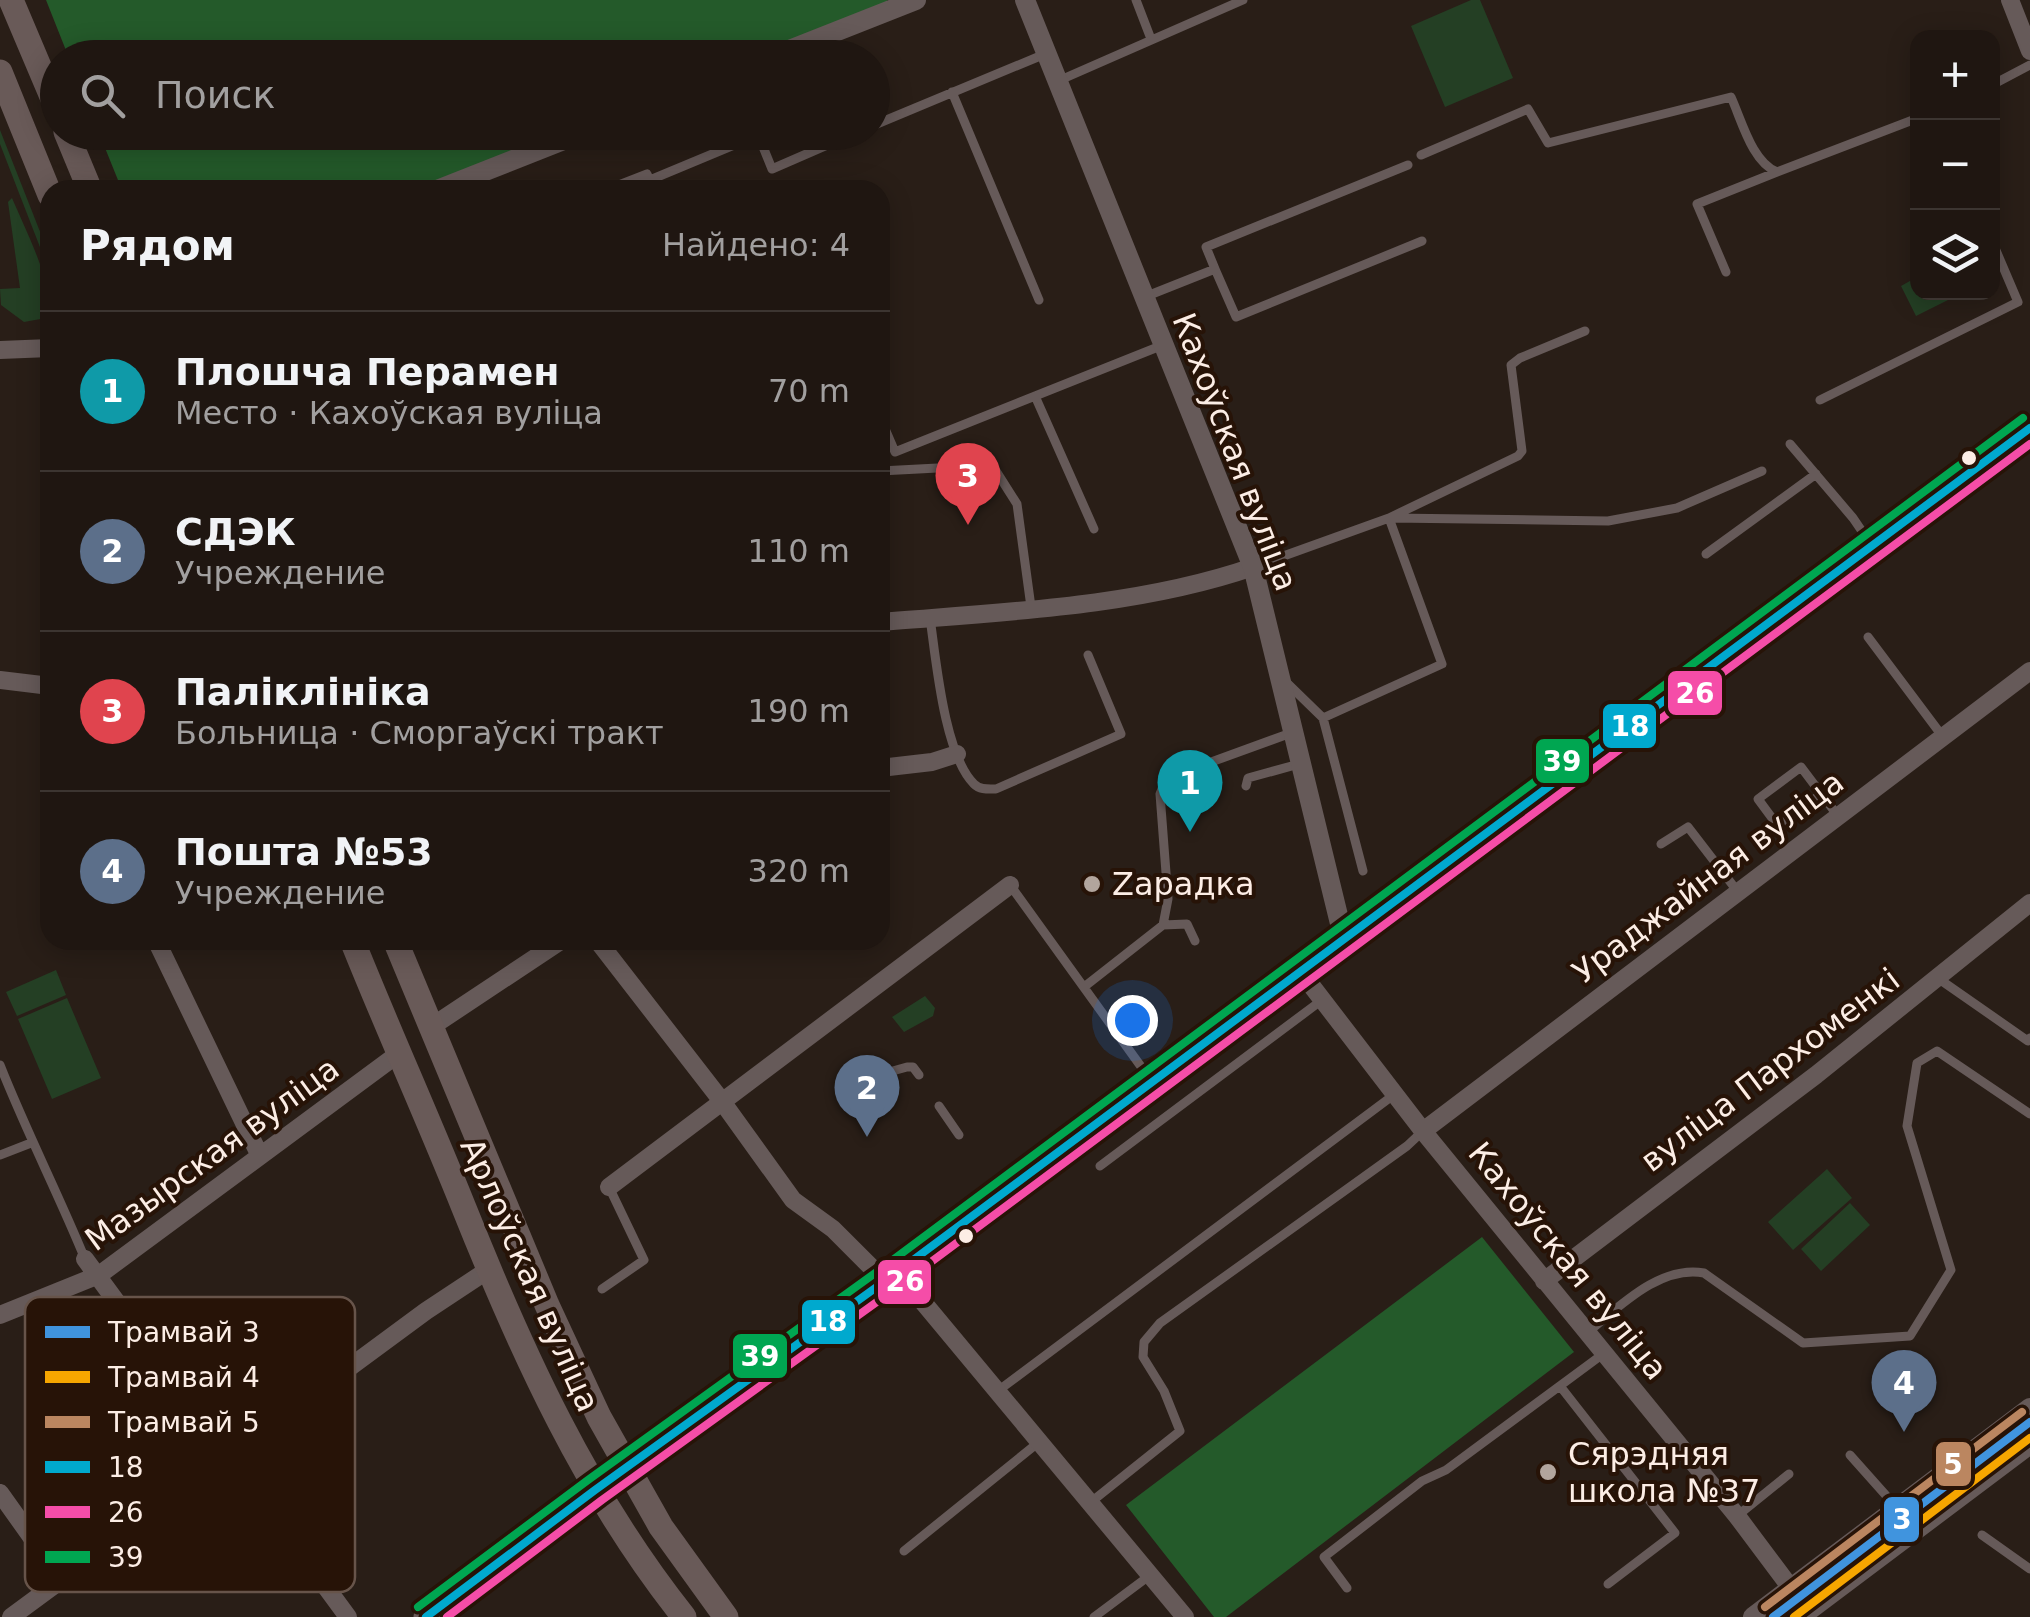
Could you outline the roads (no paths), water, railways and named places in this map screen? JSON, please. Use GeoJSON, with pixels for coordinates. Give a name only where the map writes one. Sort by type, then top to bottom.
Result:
{"type":"FeatureCollection","features":[{"type":"Feature","properties":{"kind":"main road"},"geometry":{"type":"LineString","coordinates":[[11,0],[40,69]]}},
{"type":"Feature","properties":{"kind":"main road"},"geometry":{"type":"LineString","coordinates":[[0,72],[44,180]]}},
{"type":"Feature","properties":{"kind":"main road"},"geometry":{"type":"LineString","coordinates":[[73,150],[86,180]]}},
{"type":"Feature","properties":{"kind":"main road"},"geometry":{"type":"LineString","coordinates":[[429,1616],[2030,428]]}},
{"type":"Feature","properties":{"kind":"main road","name":"Арлоўская вуліца"},"geometry":{"type":"LineString","coordinates":[[356,950],[488,1270],[566,1438],[631,1546],[684,1617]]}},
{"type":"Feature","properties":{"kind":"main road","name":"Арлоўская вуліца"},"geometry":{"type":"LineString","coordinates":[[399,950],[547,1305],[625,1468],[726,1617]]}},
{"type":"Feature","properties":{"kind":"street"},"geometry":{"type":"LineString","coordinates":[[815,40],[916,0]]}},
{"type":"Feature","properties":{"kind":"street","name":"Кахоўская вуліца"},"geometry":{"type":"LineString","coordinates":[[1025,0],[1253,567],[1344,940]]}},
{"type":"Feature","properties":{"kind":"street"},"geometry":{"type":"LineString","coordinates":[[2010,0],[2030,51]]}},
{"type":"Feature","properties":{"kind":"street"},"geometry":{"type":"LineString","coordinates":[[463,180],[539,150]]}},
{"type":"Feature","properties":{"kind":"street"},"geometry":{"type":"LineString","coordinates":[[0,350],[40,349]]}},
{"type":"Feature","properties":{"kind":"street"},"geometry":{"type":"LineString","coordinates":[[890,621],[1174,590],[1253,567]]}},
{"type":"Feature","properties":{"kind":"street","name":"Ураджайная вуліца"},"geometry":{"type":"LineString","coordinates":[[1422,1131],[2030,672]]}},
{"type":"Feature","properties":{"kind":"street"},"geometry":{"type":"LineString","coordinates":[[0,680],[40,685]]}},
{"type":"Feature","properties":{"kind":"street"},"geometry":{"type":"LineString","coordinates":[[890,767],[932,762],[958,754]]}},
{"type":"Feature","properties":{"kind":"street"},"geometry":{"type":"LineString","coordinates":[[609,1188],[1010,885]]}},
{"type":"Feature","properties":{"kind":"street","name":"вуліца Пархоменкі"},"geometry":{"type":"LineString","coordinates":[[1544,1281],[1939,979],[2030,903]]}},
{"type":"Feature","properties":{"kind":"street"},"geometry":{"type":"LineString","coordinates":[[161,950],[259,1154]]}},
{"type":"Feature","properties":{"kind":"street"},"geometry":{"type":"LineString","coordinates":[[431,1027],[547,950]]}},
{"type":"Feature","properties":{"kind":"street"},"geometry":{"type":"LineString","coordinates":[[606,950],[793,1200],[892,1276],[999,1390],[1185,1617]]}},
{"type":"Feature","properties":{"kind":"street","name":"Кахоўская вуліца"},"geometry":{"type":"LineString","coordinates":[[1300,972],[1422,1131],[1793,1586],[1807,1615]]}},
{"type":"Feature","properties":{"kind":"street","name":"Мазырская вуліца"},"geometry":{"type":"LineString","coordinates":[[45,1297],[98,1276],[398,1054]]}},
{"type":"Feature","properties":{"kind":"street"},"geometry":{"type":"LineString","coordinates":[[85,1259],[114,1297]]}},
{"type":"Feature","properties":{"kind":"street"},"geometry":{"type":"LineString","coordinates":[[355,1364],[488,1270]]}},
{"type":"Feature","properties":{"kind":"street","name":"Мазырская вуліца"},"geometry":{"type":"LineString","coordinates":[[0,1315],[25,1305]]}},
{"type":"Feature","properties":{"kind":"street"},"geometry":{"type":"LineString","coordinates":[[1752,1617],[2030,1408]]}},
{"type":"Feature","properties":{"kind":"street"},"geometry":{"type":"LineString","coordinates":[[1807,1615],[2030,1444]]}},
{"type":"Feature","properties":{"kind":"street"},"geometry":{"type":"LineString","coordinates":[[0,1493],[25,1528]]}},
{"type":"Feature","properties":{"kind":"street"},"geometry":{"type":"LineString","coordinates":[[11,1617],[45,1592]]}},
{"type":"Feature","properties":{"kind":"street"},"geometry":{"type":"LineString","coordinates":[[330,1592],[348,1617]]}},
{"type":"Feature","properties":{"kind":"lane"},"geometry":{"type":"LineString","coordinates":[[1136,0],[1151,39]]}},
{"type":"Feature","properties":{"kind":"lane"},"geometry":{"type":"LineString","coordinates":[[1057,81],[1243,0]]}},
{"type":"Feature","properties":{"kind":"lane"},"geometry":{"type":"LineString","coordinates":[[890,118],[1046,54]]}},
{"type":"Feature","properties":{"kind":"lane"},"geometry":{"type":"LineString","coordinates":[[2000,81],[2030,66]]}},
{"type":"Feature","properties":{"kind":"lane"},"geometry":{"type":"LineString","coordinates":[[952,92],[1039,300]]}},
{"type":"Feature","properties":{"kind":"lane"},"geometry":{"type":"LineString","coordinates":[[1421,156],[1528,110],[1548,143],[1731,97],[1758,157],[1766,168],[1777,172]]}},
{"type":"Feature","properties":{"kind":"lane"},"geometry":{"type":"LineString","coordinates":[[1726,272],[1697,204],[1913,120]]}},
{"type":"Feature","properties":{"kind":"lane"},"geometry":{"type":"LineString","coordinates":[[662,180],[724,150]]}},
{"type":"Feature","properties":{"kind":"lane"},"geometry":{"type":"LineString","coordinates":[[764,150],[772,169],[816,150]]}},
{"type":"Feature","properties":{"kind":"lane"},"geometry":{"type":"LineString","coordinates":[[1408,165],[1206,247],[1236,317],[1422,241]]}},
{"type":"Feature","properties":{"kind":"lane"},"geometry":{"type":"LineString","coordinates":[[1820,400],[2018,302],[2000,260]]}},
{"type":"Feature","properties":{"kind":"lane"},"geometry":{"type":"LineString","coordinates":[[1144,297],[1215,269]]}},
{"type":"Feature","properties":{"kind":"lane"},"geometry":{"type":"LineString","coordinates":[[1253,567],[1389,518],[1518,456],[1522,450],[1512,365],[1520,358],[1586,331]]}},
{"type":"Feature","properties":{"kind":"lane"},"geometry":{"type":"LineString","coordinates":[[890,440],[895,452],[1163,345]]}},
{"type":"Feature","properties":{"kind":"lane"},"geometry":{"type":"LineString","coordinates":[[1035,396],[1094,529]]}},
{"type":"Feature","properties":{"kind":"lane"},"geometry":{"type":"LineString","coordinates":[[1790,444],[1854,518],[1873,547]]}},
{"type":"Feature","properties":{"kind":"lane"},"geometry":{"type":"LineString","coordinates":[[890,470],[976,466],[996,471],[1017,504],[1031,607]]}},
{"type":"Feature","properties":{"kind":"lane"},"geometry":{"type":"LineString","coordinates":[[1389,518],[1608,521],[1677,508],[1762,471]]}},
{"type":"Feature","properties":{"kind":"lane"},"geometry":{"type":"LineString","coordinates":[[1706,554],[1816,474]]}},
{"type":"Feature","properties":{"kind":"lane"},"geometry":{"type":"LineString","coordinates":[[1323,718],[1442,664],[1389,518]]}},
{"type":"Feature","properties":{"kind":"lane"},"geometry":{"type":"LineString","coordinates":[[930,618],[940,695],[958,754],[974,784],[985,790],[996,789],[1121,734],[1088,656]]}},
{"type":"Feature","properties":{"kind":"lane"},"geometry":{"type":"LineString","coordinates":[[1868,637],[1943,737]]}},
{"type":"Feature","properties":{"kind":"lane"},"geometry":{"type":"LineString","coordinates":[[1280,677],[1323,718],[1363,870]]}},
{"type":"Feature","properties":{"kind":"lane"},"geometry":{"type":"LineString","coordinates":[[1163,925],[1168,899],[1162,785],[1180,773],[1294,732]]}},
{"type":"Feature","properties":{"kind":"lane"},"geometry":{"type":"LineString","coordinates":[[1246,786],[1248,778],[1302,764]]}},
{"type":"Feature","properties":{"kind":"lane"},"geometry":{"type":"LineString","coordinates":[[1821,794],[1778,826],[1758,799],[1801,767],[1838,816]]}},
{"type":"Feature","properties":{"kind":"lane"},"geometry":{"type":"LineString","coordinates":[[1661,844],[1688,827],[1738,892]]}},
{"type":"Feature","properties":{"kind":"lane"},"geometry":{"type":"LineString","coordinates":[[1010,885],[1152,1081]]}},
{"type":"Feature","properties":{"kind":"lane"},"geometry":{"type":"LineString","coordinates":[[1084,987],[1163,925],[1188,924],[1195,940]]}},
{"type":"Feature","properties":{"kind":"lane"},"geometry":{"type":"LineString","coordinates":[[1939,979],[2028,1041],[2030,1038]]}},
{"type":"Feature","properties":{"kind":"lane"},"geometry":{"type":"LineString","coordinates":[[1100,1166],[1322,1000]]}},
{"type":"Feature","properties":{"kind":"lane"},"geometry":{"type":"LineString","coordinates":[[1588,1332],[1655,1281],[1689,1270],[1704,1273],[1803,1343],[1910,1336],[1951,1270],[1907,1126],[1917,1063],[1937,1050],[2030,1114]]}},
{"type":"Feature","properties":{"kind":"lane"},"geometry":{"type":"LineString","coordinates":[[0,1065],[85,1259]]}},
{"type":"Feature","properties":{"kind":"lane"},"geometry":{"type":"LineString","coordinates":[[842,1094],[864,1078],[907,1066],[919,1075]]}},
{"type":"Feature","properties":{"kind":"lane"},"geometry":{"type":"LineString","coordinates":[[999,1390],[1395,1094]]}},
{"type":"Feature","properties":{"kind":"lane"},"geometry":{"type":"LineString","coordinates":[[939,1106],[959,1134]]}},
{"type":"Feature","properties":{"kind":"lane"},"geometry":{"type":"LineString","coordinates":[[1091,1503],[1180,1432],[1164,1391],[1143,1358],[1144,1342],[1160,1323],[1407,1146],[1422,1131]]}},
{"type":"Feature","properties":{"kind":"lane"},"geometry":{"type":"LineString","coordinates":[[0,1155],[31,1143]]}},
{"type":"Feature","properties":{"kind":"lane"},"geometry":{"type":"LineString","coordinates":[[602,1289],[644,1260],[609,1188]]}},
{"type":"Feature","properties":{"kind":"lane"},"geometry":{"type":"LineString","coordinates":[[1347,1588],[1324,1557],[1422,1481],[1446,1470],[1606,1352]]}},
{"type":"Feature","properties":{"kind":"lane"},"geometry":{"type":"LineString","coordinates":[[1560,1386],[1675,1533],[1608,1584]]}},
{"type":"Feature","properties":{"kind":"lane"},"geometry":{"type":"LineString","coordinates":[[904,1551],[1041,1440]]}},
{"type":"Feature","properties":{"kind":"lane"},"geometry":{"type":"LineString","coordinates":[[1850,1455],[1916,1529]]}},
{"type":"Feature","properties":{"kind":"lane"},"geometry":{"type":"LineString","coordinates":[[1737,1516],[1789,1474]]}},
{"type":"Feature","properties":{"kind":"lane"},"geometry":{"type":"LineString","coordinates":[[1982,1535],[2030,1569]]}},
{"type":"Feature","properties":{"kind":"lane"},"geometry":{"type":"LineString","coordinates":[[1094,1617],[1152,1574]]}},
{"type":"Feature","properties":{"kind":"tram line","name":"5"},"geometry":{"type":"LineString","coordinates":[[1765,1607],[2022,1412]]}},
{"type":"Feature","properties":{"kind":"tram line","name":"3"},"geometry":{"type":"LineString","coordinates":[[1773,1617],[2030,1422]]}},
{"type":"Feature","properties":{"kind":"tram line","name":"4"},"geometry":{"type":"LineString","coordinates":[[1794,1617],[2030,1438]]}},
{"type":"Feature","properties":{"kind":"place","name":"Паліклініка"},"geometry":{"type":"Point","coordinates":[968,525]}},
{"type":"Feature","properties":{"kind":"place","name":"Плошча Перамен"},"geometry":{"type":"Point","coordinates":[1190,832]}},
{"type":"Feature","properties":{"kind":"place","name":"Zарадка"},"geometry":{"type":"Point","coordinates":[1092,884]}},
{"type":"Feature","properties":{"kind":"place","name":"СДЭК"},"geometry":{"type":"Point","coordinates":[867,1137]}},
{"type":"Feature","properties":{"kind":"place","name":"Пошта №53"},"geometry":{"type":"Point","coordinates":[1904,1432]}},
{"type":"Feature","properties":{"kind":"place","name":"Сярэдняя школа №37"},"geometry":{"type":"Point","coordinates":[1548,1472]}}]}
